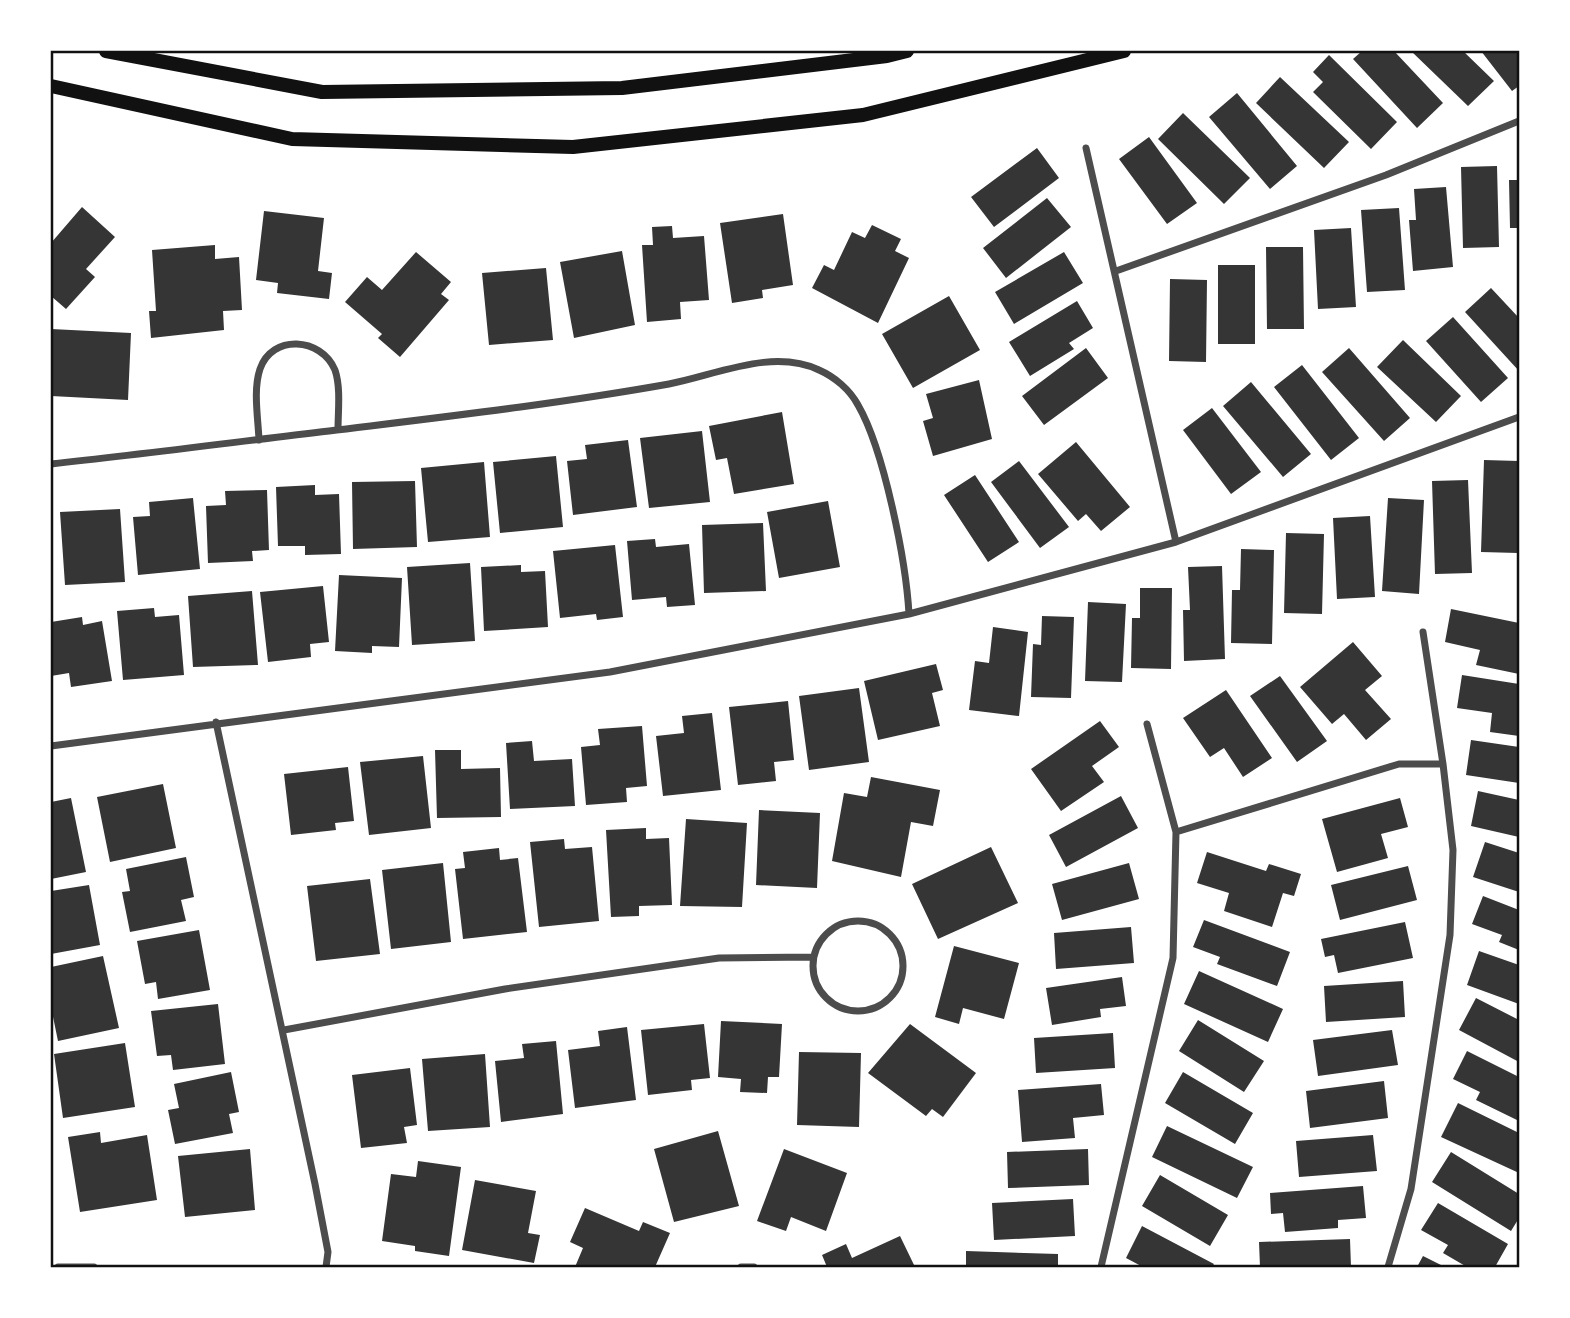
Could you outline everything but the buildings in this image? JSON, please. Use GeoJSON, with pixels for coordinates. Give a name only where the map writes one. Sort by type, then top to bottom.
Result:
{"type":"FeatureCollection","features":[{"type":"Feature","properties":{"kind":"main road"},"geometry":{"type":"LineString","coordinates":[[106,51],[322,92],[622,88],[887,56],[907,51]]}},
{"type":"Feature","properties":{"kind":"main road"},"geometry":{"type":"LineString","coordinates":[[51,86],[292,139],[573,147],[863,115],[1124,51]]}},
{"type":"Feature","properties":{"kind":"street"},"geometry":{"type":"LineString","coordinates":[[1116,271],[1386,175],[1519,121]]}},
{"type":"Feature","properties":{"kind":"street"},"geometry":{"type":"LineString","coordinates":[[1086,148],[1176,542]]}},
{"type":"Feature","properties":{"kind":"street"},"geometry":{"type":"LineString","coordinates":[[259,440],[259,373],[268,354],[286,344],[309,346],[319,350],[330,362],[337,382],[338,430]]}},
{"type":"Feature","properties":{"kind":"street"},"geometry":{"type":"LineString","coordinates":[[51,464],[580,398],[671,384],[755,364],[802,364],[820,370],[841,384],[858,403],[870,431],[907,578],[909,614]]}},
{"type":"Feature","properties":{"kind":"street"},"geometry":{"type":"LineString","coordinates":[[51,746],[216,722],[610,672],[909,614],[1176,542],[1519,417]]}},
{"type":"Feature","properties":{"kind":"street"},"geometry":{"type":"LineString","coordinates":[[1388,1267],[1411,1189],[1450,935],[1452,850],[1443,764],[1423,632]]}},
{"type":"Feature","properties":{"kind":"street"},"geometry":{"type":"LineString","coordinates":[[216,722],[284,1030],[328,1252],[326,1267]]}},
{"type":"Feature","properties":{"kind":"street"},"geometry":{"type":"LineString","coordinates":[[1101,1267],[1173,958],[1176,832],[1147,724]]}},
{"type":"Feature","properties":{"kind":"street"},"geometry":{"type":"LineString","coordinates":[[1176,832],[1399,764],[1443,764]]}},
{"type":"Feature","properties":{"kind":"street"},"geometry":{"type":"LineString","coordinates":[[858,920],[874,923],[887,931],[897,943],[903,958],[903,974],[898,987],[878,1007],[850,1011],[825,997],[816,985],[813,957],[818,943],[828,931],[842,923],[858,920]]}},
{"type":"Feature","properties":{"kind":"street"},"geometry":{"type":"LineString","coordinates":[[284,1030],[505,989],[719,958],[813,957]]}},
{"type":"Feature","properties":{"kind":"street"},"geometry":{"type":"LineString","coordinates":[[58,1267],[94,1267]]}},
{"type":"Feature","properties":{"kind":"street"},"geometry":{"type":"LineString","coordinates":[[741,1267],[754,1267]]}}]}
